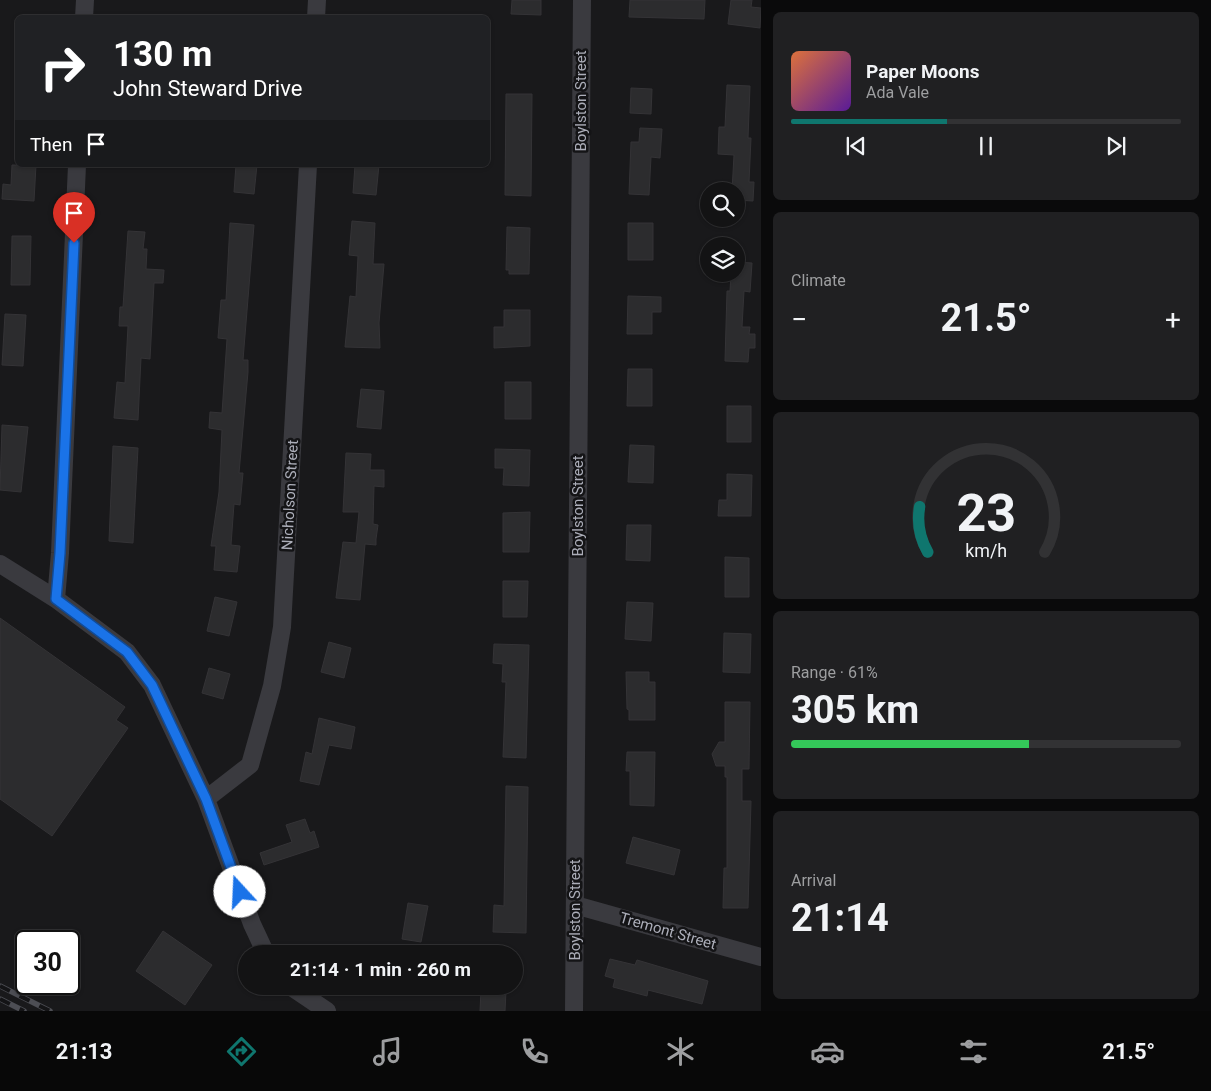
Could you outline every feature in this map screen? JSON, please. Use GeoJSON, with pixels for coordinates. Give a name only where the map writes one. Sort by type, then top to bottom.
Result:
{"type":"FeatureCollection","features":[{"type":"Feature","properties":{"kind":"street"},"geometry":{"type":"LineString","coordinates":[[84,0],[84,15]]}},
{"type":"Feature","properties":{"kind":"street"},"geometry":{"type":"LineString","coordinates":[[316,15],[317,0]]}},
{"type":"Feature","properties":{"kind":"street","name":"Boylston Street"},"geometry":{"type":"LineString","coordinates":[[574,1011],[582,0]]}},
{"type":"Feature","properties":{"kind":"street"},"geometry":{"type":"LineString","coordinates":[[56,599],[60,553],[77,167]]}},
{"type":"Feature","properties":{"kind":"street","name":"Nicholson Street"},"geometry":{"type":"LineString","coordinates":[[206,799],[250,765],[272,686],[280,637],[286,575],[308,167]]}},
{"type":"Feature","properties":{"kind":"street"},"geometry":{"type":"LineString","coordinates":[[0,564],[56,599],[127,652],[147,678],[206,799],[252,924],[262,945]]}},
{"type":"Feature","properties":{"kind":"street","name":"Tremont Street"},"geometry":{"type":"LineString","coordinates":[[575,905],[761,957]]}},
{"type":"Feature","properties":{"kind":"street"},"geometry":{"type":"LineString","coordinates":[[303,995],[327,1011]]}},
{"type":"Feature","properties":{"kind":"building"},"geometry":{"type":"Polygon","coordinates":[[[512,0],[541,0],[541,15],[511,14],[512,0]]]}},
{"type":"Feature","properties":{"kind":"building"},"geometry":{"type":"Polygon","coordinates":[[[630,0],[705,0],[704,19],[629,17],[630,0]]]}},
{"type":"Feature","properties":{"kind":"building"},"geometry":{"type":"Polygon","coordinates":[[[731,0],[752,0],[751,7],[761,8],[760,28],[728,24],[731,0]]]}},
{"type":"Feature","properties":{"kind":"building"},"geometry":{"type":"Polygon","coordinates":[[[727,85],[750,86],[748,138],[751,138],[749,182],[754,182],[753,201],[745,201],[745,182],[732,182],[734,155],[718,154],[719,127],[725,127],[727,85]]]}},
{"type":"Feature","properties":{"kind":"building"},"geometry":{"type":"Polygon","coordinates":[[[631,88],[652,89],[651,114],[630,113],[631,88]]]}},
{"type":"Feature","properties":{"kind":"building"},"geometry":{"type":"Polygon","coordinates":[[[506,94],[532,94],[531,196],[505,195],[506,94]]]}},
{"type":"Feature","properties":{"kind":"building"},"geometry":{"type":"Polygon","coordinates":[[[640,128],[662,129],[660,158],[651,157],[649,195],[629,194],[631,142],[639,142],[640,128]]]}},
{"type":"Feature","properties":{"kind":"building"},"geometry":{"type":"Polygon","coordinates":[[[12,165],[15,165],[15,167],[36,167],[34,201],[2,199],[3,184],[11,185],[12,165]]]}},
{"type":"Feature","properties":{"kind":"building"},"geometry":{"type":"Polygon","coordinates":[[[236,167],[257,167],[254,194],[234,192],[236,167]]]}},
{"type":"Feature","properties":{"kind":"building"},"geometry":{"type":"Polygon","coordinates":[[[355,167],[379,167],[376,195],[353,193],[355,167]]]}},
{"type":"Feature","properties":{"kind":"building"},"geometry":{"type":"Polygon","coordinates":[[[352,221],[375,223],[373,264],[384,264],[379,323],[380,348],[345,347],[350,296],[356,297],[358,256],[349,255],[352,221]]]}},
{"type":"Feature","properties":{"kind":"building"},"geometry":{"type":"Polygon","coordinates":[[[230,223],[254,225],[243,360],[248,360],[248,372],[239,473],[243,473],[240,505],[234,504],[231,545],[240,546],[237,572],[214,570],[216,546],[211,546],[219,492],[222,430],[209,428],[210,412],[222,413],[227,339],[218,338],[221,300],[226,300],[230,223]]]}},
{"type":"Feature","properties":{"kind":"building"},"geometry":{"type":"Polygon","coordinates":[[[628,223],[653,223],[653,260],[628,260],[628,223]]]}},
{"type":"Feature","properties":{"kind":"building"},"geometry":{"type":"Polygon","coordinates":[[[507,227],[530,228],[529,274],[509,274],[509,270],[506,270],[507,227]]]}},
{"type":"Feature","properties":{"kind":"building"},"geometry":{"type":"Polygon","coordinates":[[[128,231],[145,232],[143,249],[147,249],[146,269],[164,270],[163,283],[154,283],[150,359],[141,358],[138,420],[114,418],[117,382],[125,383],[128,326],[119,326],[120,307],[123,307],[128,231]]]}},
{"type":"Feature","properties":{"kind":"building"},"geometry":{"type":"Polygon","coordinates":[[[12,236],[31,236],[30,285],[11,285],[12,236]]]}},
{"type":"Feature","properties":{"kind":"building"},"geometry":{"type":"Polygon","coordinates":[[[745,263],[752,263],[750,292],[744,291],[742,327],[750,327],[749,334],[755,334],[755,348],[749,348],[748,362],[725,361],[727,291],[730,291],[731,282],[745,282],[745,263]]]}},
{"type":"Feature","properties":{"kind":"building"},"geometry":{"type":"Polygon","coordinates":[[[628,296],[661,297],[661,312],[652,312],[652,334],[627,334],[628,296]]]}},
{"type":"Feature","properties":{"kind":"building"},"geometry":{"type":"Polygon","coordinates":[[[504,310],[530,310],[530,346],[494,348],[494,327],[504,327],[504,310]]]}},
{"type":"Feature","properties":{"kind":"building"},"geometry":{"type":"Polygon","coordinates":[[[5,314],[26,315],[23,366],[2,365],[5,314]]]}},
{"type":"Feature","properties":{"kind":"building"},"geometry":{"type":"Polygon","coordinates":[[[628,369],[652,369],[652,406],[627,406],[628,369]]]}},
{"type":"Feature","properties":{"kind":"building"},"geometry":{"type":"Polygon","coordinates":[[[505,382],[531,382],[531,419],[505,419],[505,382]]]}},
{"type":"Feature","properties":{"kind":"building"},"geometry":{"type":"Polygon","coordinates":[[[361,389],[384,391],[381,429],[357,427],[361,389]]]}},
{"type":"Feature","properties":{"kind":"building"},"geometry":{"type":"Polygon","coordinates":[[[727,406],[751,406],[751,442],[727,442],[727,406]]]}},
{"type":"Feature","properties":{"kind":"building"},"geometry":{"type":"Polygon","coordinates":[[[2,425],[28,427],[21,492],[0,490],[2,425]]]}},
{"type":"Feature","properties":{"kind":"building"},"geometry":{"type":"Polygon","coordinates":[[[630,445],[654,446],[653,483],[628,482],[630,445]]]}},
{"type":"Feature","properties":{"kind":"building"},"geometry":{"type":"Polygon","coordinates":[[[113,446],[138,448],[133,543],[109,541],[113,446]]]}},
{"type":"Feature","properties":{"kind":"building"},"geometry":{"type":"Polygon","coordinates":[[[495,449],[530,450],[529,486],[503,485],[504,468],[495,468],[495,449]]]}},
{"type":"Feature","properties":{"kind":"building"},"geometry":{"type":"Polygon","coordinates":[[[346,453],[371,454],[370,470],[384,470],[384,487],[374,486],[373,524],[378,525],[376,545],[365,544],[360,600],[336,598],[343,542],[356,543],[359,512],[343,512],[346,453]]]}},
{"type":"Feature","properties":{"kind":"building"},"geometry":{"type":"Polygon","coordinates":[[[727,474],[752,475],[751,516],[718,516],[719,500],[727,500],[727,474]]]}},
{"type":"Feature","properties":{"kind":"building"},"geometry":{"type":"Polygon","coordinates":[[[530,512],[529,552],[503,552],[503,513],[530,512]]]}},
{"type":"Feature","properties":{"kind":"building"},"geometry":{"type":"Polygon","coordinates":[[[627,525],[651,525],[650,561],[626,560],[627,525]]]}},
{"type":"Feature","properties":{"kind":"building"},"geometry":{"type":"Polygon","coordinates":[[[725,557],[749,558],[749,597],[725,597],[725,557]]]}},
{"type":"Feature","properties":{"kind":"building"},"geometry":{"type":"Polygon","coordinates":[[[503,581],[528,581],[527,617],[503,617],[503,581]]]}},
{"type":"Feature","properties":{"kind":"building"},"geometry":{"type":"Polygon","coordinates":[[[215,597],[237,602],[229,636],[207,631],[215,597]]]}},
{"type":"Feature","properties":{"kind":"building"},"geometry":{"type":"Polygon","coordinates":[[[627,602],[653,603],[651,641],[625,639],[627,602]]]}},
{"type":"Feature","properties":{"kind":"building"},"geometry":{"type":"Polygon","coordinates":[[[0,618],[125,707],[116,720],[128,728],[52,836],[0,799],[0,618]]]}},
{"type":"Feature","properties":{"kind":"building"},"geometry":{"type":"Polygon","coordinates":[[[724,633],[751,634],[750,673],[723,672],[724,633]]]}},
{"type":"Feature","properties":{"kind":"building"},"geometry":{"type":"Polygon","coordinates":[[[329,642],[351,648],[344,678],[321,672],[329,642]]]}},
{"type":"Feature","properties":{"kind":"building"},"geometry":{"type":"Polygon","coordinates":[[[494,644],[529,645],[526,758],[503,757],[506,682],[502,682],[503,664],[493,663],[494,644]]]}},
{"type":"Feature","properties":{"kind":"building"},"geometry":{"type":"Polygon","coordinates":[[[209,668],[230,674],[223,699],[202,693],[209,668]]]}},
{"type":"Feature","properties":{"kind":"building"},"geometry":{"type":"Polygon","coordinates":[[[626,672],[649,672],[649,682],[655,682],[655,720],[629,720],[626,672]]]}},
{"type":"Feature","properties":{"kind":"building"},"geometry":{"type":"Polygon","coordinates":[[[725,702],[750,702],[749,769],[742,769],[742,801],[751,801],[748,908],[723,908],[724,868],[727,868],[727,777],[725,777],[725,766],[716,766],[712,754],[719,742],[725,742],[725,702]]]}},
{"type":"Feature","properties":{"kind":"building"},"geometry":{"type":"Polygon","coordinates":[[[319,718],[355,727],[351,749],[329,745],[319,785],[300,781],[306,752],[312,754],[319,718]]]}},
{"type":"Feature","properties":{"kind":"building"},"geometry":{"type":"Polygon","coordinates":[[[627,752],[655,752],[654,806],[630,805],[630,771],[626,771],[627,752]]]}},
{"type":"Feature","properties":{"kind":"building"},"geometry":{"type":"Polygon","coordinates":[[[506,786],[528,787],[526,933],[493,932],[494,905],[504,906],[506,786]]]}},
{"type":"Feature","properties":{"kind":"building"},"geometry":{"type":"Polygon","coordinates":[[[305,819],[310,833],[314,831],[319,847],[264,865],[260,853],[292,842],[286,825],[305,819]]]}},
{"type":"Feature","properties":{"kind":"building"},"geometry":{"type":"Polygon","coordinates":[[[633,837],[680,850],[674,875],[626,863],[633,837]]]}},
{"type":"Feature","properties":{"kind":"building"},"geometry":{"type":"Polygon","coordinates":[[[408,903],[428,906],[421,942],[402,939],[408,903]]]}},
{"type":"Feature","properties":{"kind":"building"},"geometry":{"type":"Polygon","coordinates":[[[163,931],[212,965],[185,1005],[136,971],[163,931]]]}},
{"type":"Feature","properties":{"kind":"building"},"geometry":{"type":"Polygon","coordinates":[[[610,959],[635,965],[637,960],[708,981],[702,1004],[648,990],[647,996],[613,987],[615,979],[605,976],[610,959]]]}},
{"type":"Feature","properties":{"kind":"building"},"geometry":{"type":"Polygon","coordinates":[[[481,995],[506,995],[505,1011],[480,1011],[481,995]]]}},
{"type":"Feature","properties":{"kind":"railway"},"geometry":{"type":"LineString","coordinates":[[0,986],[50,1011]]}},
{"type":"Feature","properties":{"kind":"railway"},"geometry":{"type":"LineString","coordinates":[[0,999],[24,1011]]}},
{"type":"Feature","properties":{"kind":"route"},"geometry":{"type":"LineString","coordinates":[[74,243],[60,553],[56,599],[127,652],[152,685],[206,799],[240,892]]}}]}
